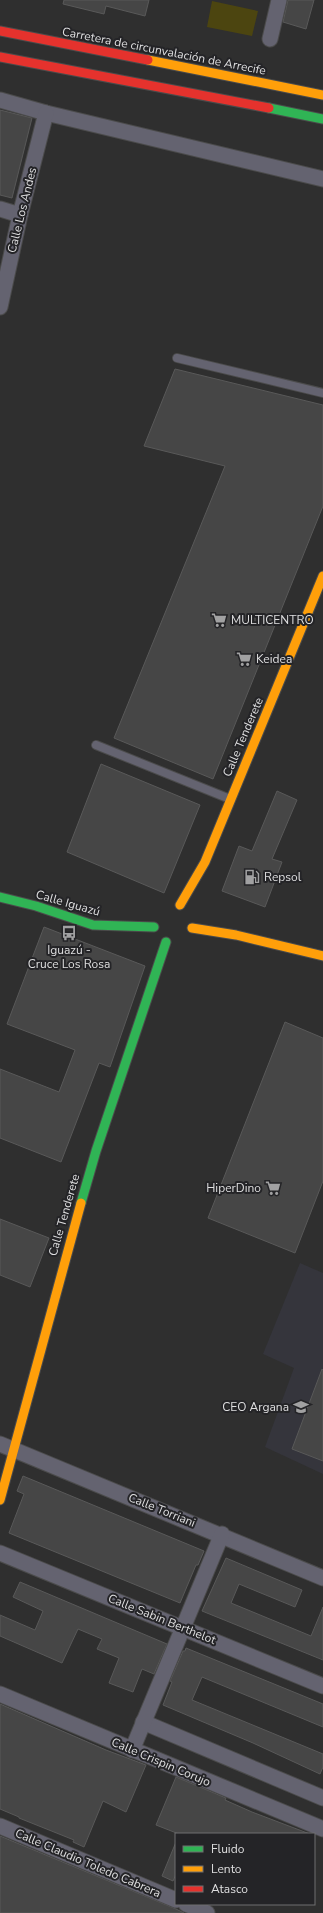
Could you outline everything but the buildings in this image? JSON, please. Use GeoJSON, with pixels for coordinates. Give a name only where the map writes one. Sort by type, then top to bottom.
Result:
{"type":"FeatureCollection","features":[{"type":"Feature","properties":{"kind":"main road","name":"Carretera de circunvalación de Arrecife"},"geometry":{"type":"LineString","coordinates":[[0,31],[323,95]]}},
{"type":"Feature","properties":{"kind":"main road"},"geometry":{"type":"LineString","coordinates":[[0,58],[156,86],[323,119]]}},
{"type":"Feature","properties":{"kind":"main road","name":"Calle Tenderete"},"geometry":{"type":"LineString","coordinates":[[180,906],[204,862],[322,582]]}},
{"type":"Feature","properties":{"kind":"main road","name":"Calle Iguazú"},"geometry":{"type":"LineString","coordinates":[[0,897],[36,906],[93,925],[161,934]]}},
{"type":"Feature","properties":{"kind":"main road"},"geometry":{"type":"LineString","coordinates":[[191,928],[236,935],[323,956]]}},
{"type":"Feature","properties":{"kind":"main road","name":"Calle Tenderete"},"geometry":{"type":"LineString","coordinates":[[0,1500],[6,1446],[161,934]]}},
{"type":"Feature","properties":{"kind":"street"},"geometry":{"type":"LineString","coordinates":[[270,39],[279,0]]}},
{"type":"Feature","properties":{"kind":"street"},"geometry":{"type":"LineString","coordinates":[[0,100],[46,113],[323,179]]}},
{"type":"Feature","properties":{"kind":"street","name":"Calle Los Andes"},"geometry":{"type":"LineString","coordinates":[[0,308],[20,215],[46,113]]}},
{"type":"Feature","properties":{"kind":"street"},"geometry":{"type":"LineString","coordinates":[[0,209],[20,215]]}},
{"type":"Feature","properties":{"kind":"street","name":"Calle Torriani"},"geometry":{"type":"LineString","coordinates":[[6,1446],[222,1534],[323,1578]]}},
{"type":"Feature","properties":{"kind":"street"},"geometry":{"type":"LineString","coordinates":[[132,1750],[222,1534]]}},
{"type":"Feature","properties":{"kind":"street","name":"Calle Sabin Berthelot"},"geometry":{"type":"LineString","coordinates":[[0,1553],[323,1686]]}},
{"type":"Feature","properties":{"kind":"street","name":"Calle Crispin Corujo"},"geometry":{"type":"LineString","coordinates":[[0,1694],[323,1829]]}},
{"type":"Feature","properties":{"kind":"street"},"geometry":{"type":"LineString","coordinates":[[144,1722],[323,1798]]}},
{"type":"Feature","properties":{"kind":"street","name":"Calle Claudio Toledo Cabrera"},"geometry":{"type":"LineString","coordinates":[[0,1826],[175,1900]]}},
{"type":"Feature","properties":{"kind":"street"},"geometry":{"type":"LineString","coordinates":[[188,1905],[207,1913]]}},
{"type":"Feature","properties":{"kind":"lane"},"geometry":{"type":"LineString","coordinates":[[177,358],[323,393]]}},
{"type":"Feature","properties":{"kind":"lane"},"geometry":{"type":"LineString","coordinates":[[96,745],[230,799]]}},
{"type":"Feature","properties":{"kind":"shaded area"},"geometry":{"type":"Polygon","coordinates":[[[212,1],[258,11],[252,36],[207,27],[212,1]]]}},
{"type":"Feature","properties":{"kind":"shaded area","name":"CEO Argana"},"geometry":{"type":"Polygon","coordinates":[[[300,1263],[323,1273],[323,1474],[265,1447],[294,1368],[263,1354],[300,1263]]]}},
{"type":"Feature","properties":{"kind":"traffic: fast"},"geometry":{"type":"LineString","coordinates":[[269,108],[323,119]]}},
{"type":"Feature","properties":{"kind":"traffic: fast"},"geometry":{"type":"LineString","coordinates":[[0,897],[36,906],[93,925],[154,927]]}},
{"type":"Feature","properties":{"kind":"traffic: fast"},"geometry":{"type":"LineString","coordinates":[[81,1203],[96,1151],[166,942]]}},
{"type":"Feature","properties":{"kind":"traffic: slow"},"geometry":{"type":"LineString","coordinates":[[148,60],[323,95]]}},
{"type":"Feature","properties":{"kind":"traffic: slow"},"geometry":{"type":"LineString","coordinates":[[180,905],[205,862],[323,576]]}},
{"type":"Feature","properties":{"kind":"traffic: slow"},"geometry":{"type":"LineString","coordinates":[[192,928],[236,935],[323,956]]}},
{"type":"Feature","properties":{"kind":"traffic: slow"},"geometry":{"type":"LineString","coordinates":[[0,1500],[81,1203]]}},
{"type":"Feature","properties":{"kind":"traffic: jam"},"geometry":{"type":"LineString","coordinates":[[0,31],[148,60]]}},
{"type":"Feature","properties":{"kind":"traffic: jam"},"geometry":{"type":"LineString","coordinates":[[0,57],[269,108]]}},
{"type":"Feature","properties":{"kind":"place","name":"MULTICENTRO"},"geometry":{"type":"Point","coordinates":[219,620]}},
{"type":"Feature","properties":{"kind":"place","name":"Keidea"},"geometry":{"type":"Point","coordinates":[244,659]}},
{"type":"Feature","properties":{"kind":"place","name":"Repsol"},"geometry":{"type":"Point","coordinates":[252,877]}},
{"type":"Feature","properties":{"kind":"place","name":"Iguazú - Cruce Los Rosa"},"geometry":{"type":"Point","coordinates":[69,933]}},
{"type":"Feature","properties":{"kind":"place","name":"HiperDino"},"geometry":{"type":"Point","coordinates":[273,1188]}},
{"type":"Feature","properties":{"kind":"place","name":"CEO Argana"},"geometry":{"type":"Point","coordinates":[301,1407]}}]}
